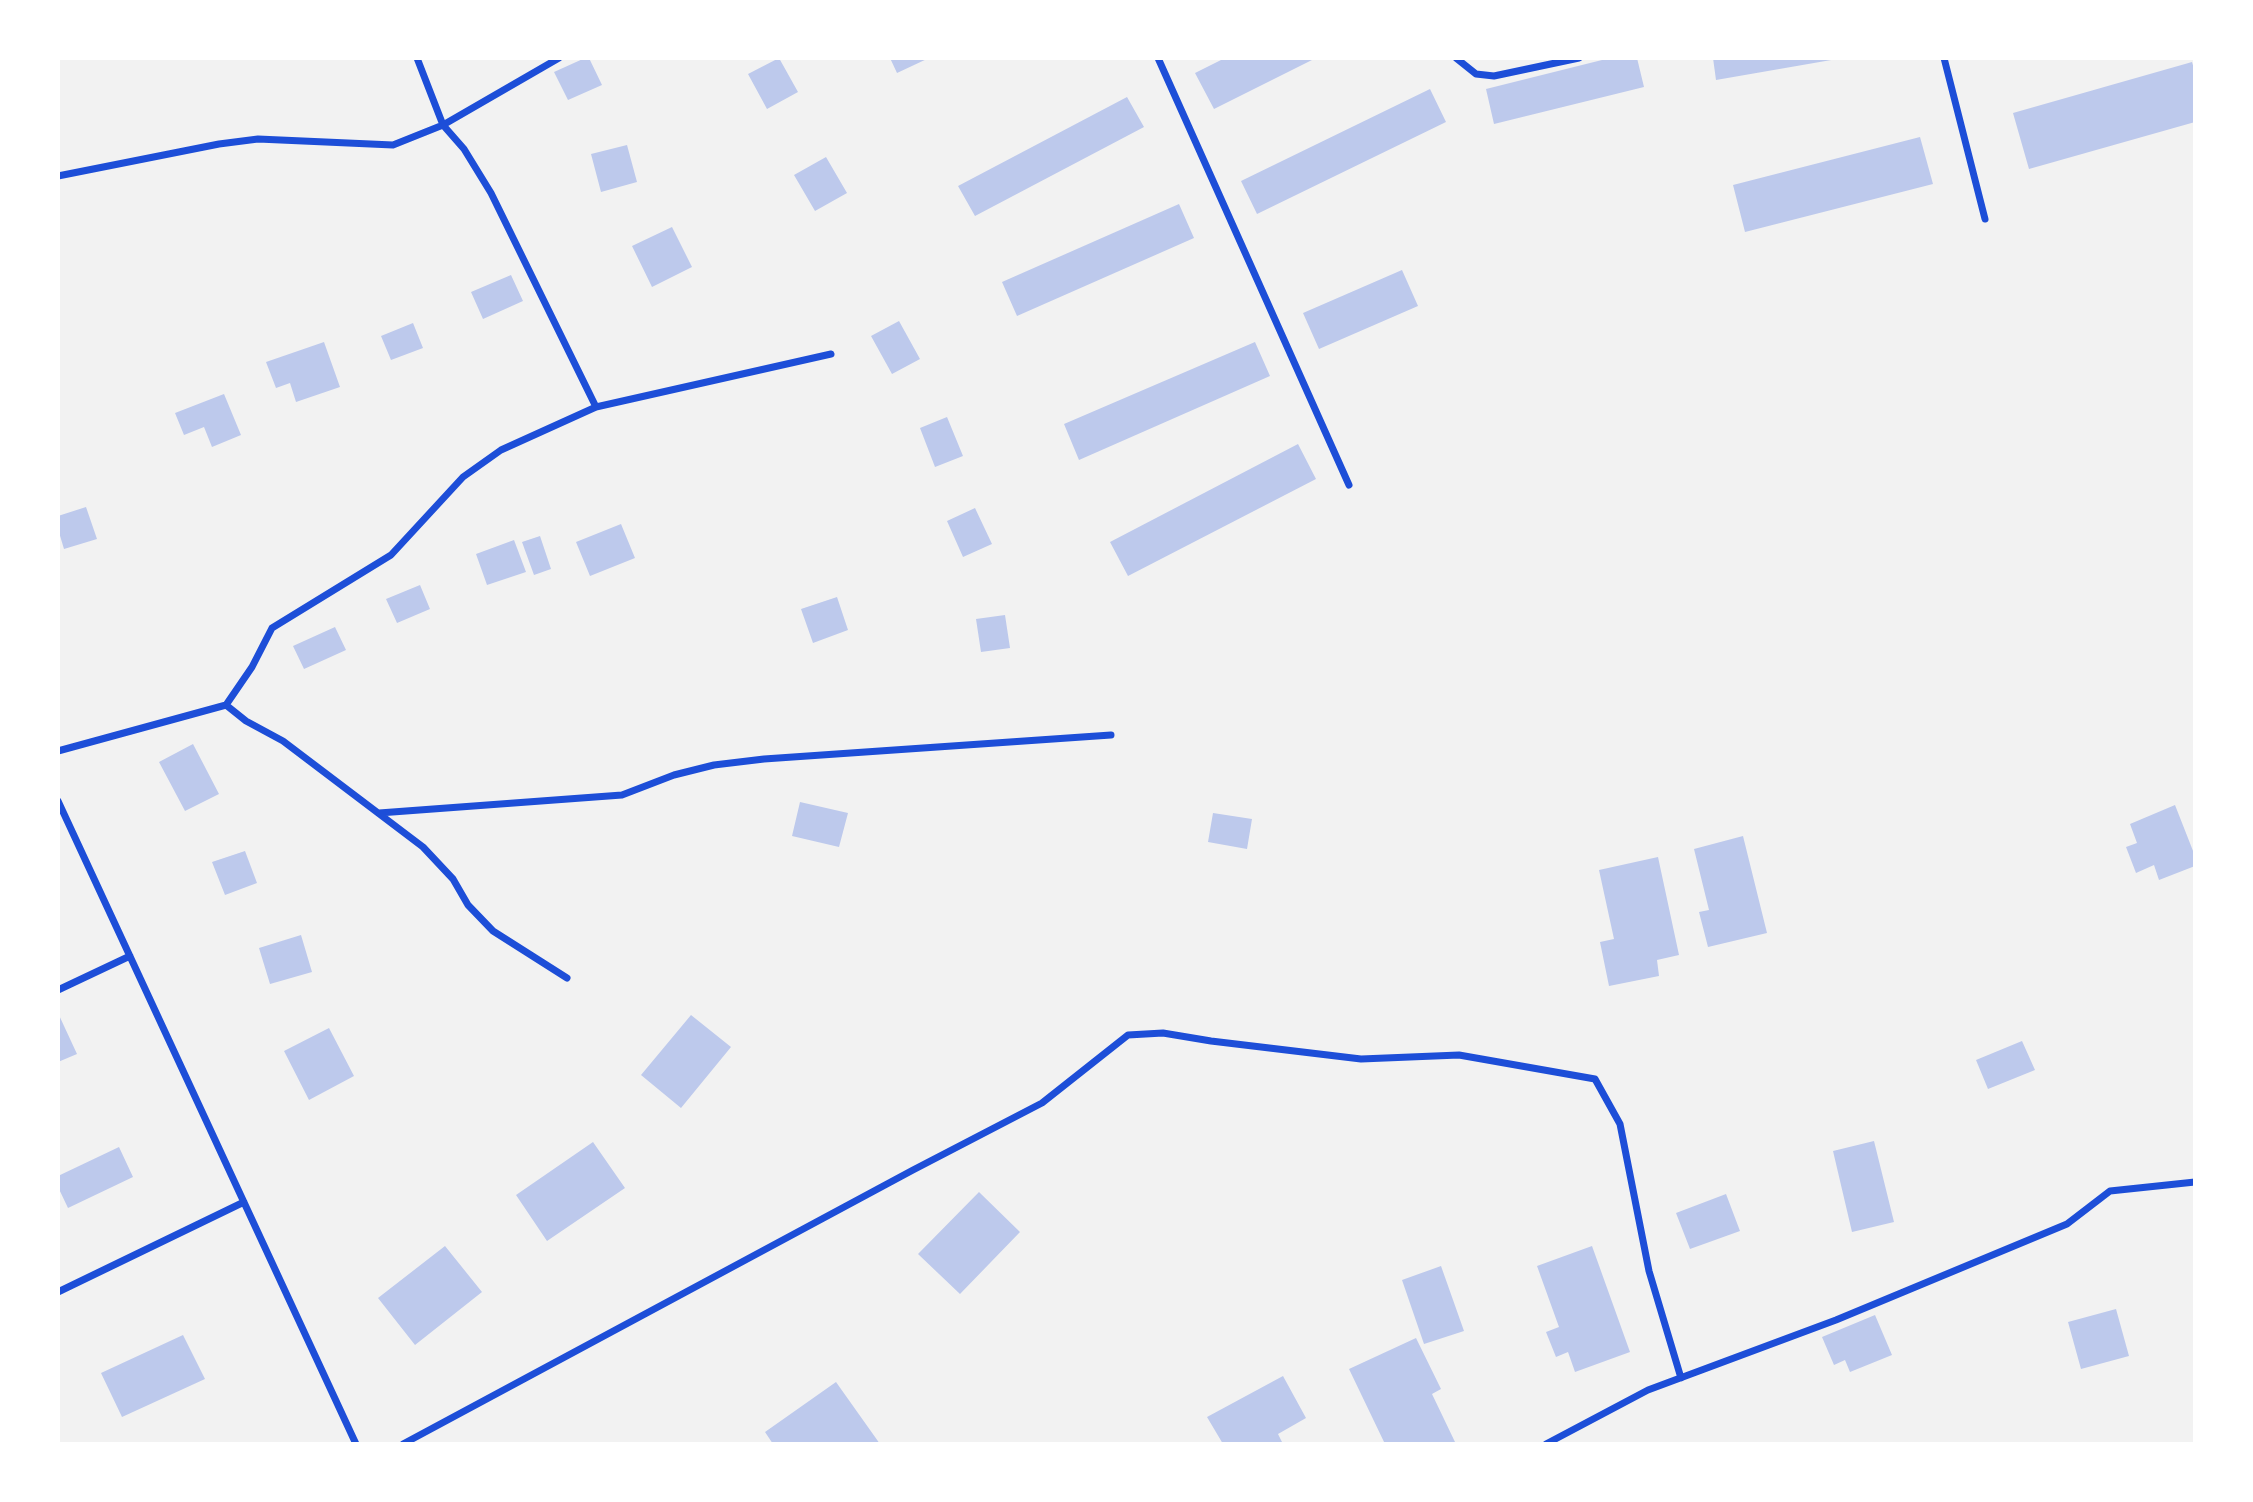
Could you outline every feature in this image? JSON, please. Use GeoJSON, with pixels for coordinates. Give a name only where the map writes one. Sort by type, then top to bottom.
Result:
{"type":"FeatureCollection","features":[{"type":"Feature","properties":{"kind":"street"},"geometry":{"type":"LineString","coordinates":[[417,58],[443,125],[464,149],[491,193],[596,407]]}},
{"type":"Feature","properties":{"kind":"street"},"geometry":{"type":"LineString","coordinates":[[58,176],[219,144],[258,139],[394,145],[443,125],[559,58]]}},
{"type":"Feature","properties":{"kind":"street"},"geometry":{"type":"LineString","coordinates":[[1158,58],[1349,485]]}},
{"type":"Feature","properties":{"kind":"street"},"geometry":{"type":"LineString","coordinates":[[1456,58],[1476,74],[1494,76],[1579,58]]}},
{"type":"Feature","properties":{"kind":"street"},"geometry":{"type":"LineString","coordinates":[[1944,58],[1985,219]]}},
{"type":"Feature","properties":{"kind":"street"},"geometry":{"type":"LineString","coordinates":[[58,751],[226,705],[252,667],[271,628],[391,555],[464,477],[501,450],[596,407],[831,354]]}},
{"type":"Feature","properties":{"kind":"street"},"geometry":{"type":"LineString","coordinates":[[226,705],[246,721],[283,741],[423,847],[453,880],[468,905],[493,931],[567,978]]}},
{"type":"Feature","properties":{"kind":"street"},"geometry":{"type":"LineString","coordinates":[[379,813],[622,795],[674,775],[714,765],[764,759],[1111,734]]}},
{"type":"Feature","properties":{"kind":"street"},"geometry":{"type":"LineString","coordinates":[[58,801],[356,1444]]}},
{"type":"Feature","properties":{"kind":"street"},"geometry":{"type":"LineString","coordinates":[[58,990],[130,956]]}},
{"type":"Feature","properties":{"kind":"street"},"geometry":{"type":"LineString","coordinates":[[403,1444],[1042,1103],[1128,1035],[1163,1032],[1211,1041],[1361,1059],[1458,1055],[1595,1079],[1620,1124],[1649,1271],[1681,1378]]}},
{"type":"Feature","properties":{"kind":"street"},"geometry":{"type":"LineString","coordinates":[[1546,1444],[1648,1390],[1836,1320],[2067,1224],[2110,1191],[2195,1182]]}},
{"type":"Feature","properties":{"kind":"street"},"geometry":{"type":"LineString","coordinates":[[58,1292],[244,1202]]}},
{"type":"Feature","properties":{"kind":"building"},"geometry":{"type":"Polygon","coordinates":[[[589,58],[602,85],[568,100],[554,72],[589,58]]]}},
{"type":"Feature","properties":{"kind":"building"},"geometry":{"type":"Polygon","coordinates":[[[779,58],[798,92],[767,109],[748,74],[779,58]]]}},
{"type":"Feature","properties":{"kind":"building"},"geometry":{"type":"Polygon","coordinates":[[[890,58],[929,58],[897,73],[890,58]]]}},
{"type":"Feature","properties":{"kind":"building"},"geometry":{"type":"Polygon","coordinates":[[[1225,58],[1316,58],[1214,109],[1195,73],[1225,58]]]}},
{"type":"Feature","properties":{"kind":"building"},"geometry":{"type":"Polygon","coordinates":[[[1610,58],[1637,58],[1644,87],[1494,124],[1486,89],[1610,58]]]}},
{"type":"Feature","properties":{"kind":"building"},"geometry":{"type":"Polygon","coordinates":[[[1713,58],[1837,58],[1837,59],[1716,80],[1713,58]]]}},
{"type":"Feature","properties":{"kind":"building"},"geometry":{"type":"Polygon","coordinates":[[[2192,62],[2195,72],[2195,122],[2029,169],[2013,113],[2192,62]]]}},
{"type":"Feature","properties":{"kind":"building"},"geometry":{"type":"Polygon","coordinates":[[[1430,89],[1446,122],[1257,214],[1241,181],[1430,89]]]}},
{"type":"Feature","properties":{"kind":"building"},"geometry":{"type":"Polygon","coordinates":[[[1127,97],[1144,127],[975,216],[958,186],[1127,97]]]}},
{"type":"Feature","properties":{"kind":"building"},"geometry":{"type":"Polygon","coordinates":[[[1920,137],[1933,184],[1745,232],[1733,185],[1920,137]]]}},
{"type":"Feature","properties":{"kind":"building"},"geometry":{"type":"Polygon","coordinates":[[[627,145],[637,182],[601,192],[591,154],[627,145]]]}},
{"type":"Feature","properties":{"kind":"building"},"geometry":{"type":"Polygon","coordinates":[[[826,157],[847,193],[815,211],[794,175],[826,157]]]}},
{"type":"Feature","properties":{"kind":"building"},"geometry":{"type":"Polygon","coordinates":[[[1179,204],[1194,238],[1017,316],[1002,282],[1179,204]]]}},
{"type":"Feature","properties":{"kind":"building"},"geometry":{"type":"Polygon","coordinates":[[[672,227],[692,267],[652,287],[632,246],[672,227]]]}},
{"type":"Feature","properties":{"kind":"building"},"geometry":{"type":"Polygon","coordinates":[[[1402,270],[1418,306],[1319,349],[1303,313],[1402,270]]]}},
{"type":"Feature","properties":{"kind":"building"},"geometry":{"type":"Polygon","coordinates":[[[511,275],[523,301],[483,319],[471,292],[511,275]]]}},
{"type":"Feature","properties":{"kind":"building"},"geometry":{"type":"Polygon","coordinates":[[[899,321],[920,359],[892,374],[871,336],[899,321]]]}},
{"type":"Feature","properties":{"kind":"building"},"geometry":{"type":"Polygon","coordinates":[[[413,323],[423,348],[391,360],[381,336],[413,323]]]}},
{"type":"Feature","properties":{"kind":"building"},"geometry":{"type":"Polygon","coordinates":[[[324,342],[340,387],[296,402],[290,383],[276,388],[266,362],[324,342]]]}},
{"type":"Feature","properties":{"kind":"building"},"geometry":{"type":"Polygon","coordinates":[[[1255,342],[1270,376],[1079,460],[1064,424],[1255,342]]]}},
{"type":"Feature","properties":{"kind":"building"},"geometry":{"type":"Polygon","coordinates":[[[224,394],[241,435],[212,447],[204,427],[184,435],[175,413],[224,394]]]}},
{"type":"Feature","properties":{"kind":"building"},"geometry":{"type":"Polygon","coordinates":[[[947,417],[963,456],[935,467],[920,428],[947,417]]]}},
{"type":"Feature","properties":{"kind":"building"},"geometry":{"type":"Polygon","coordinates":[[[1298,444],[1316,479],[1128,576],[1110,542],[1298,444]]]}},
{"type":"Feature","properties":{"kind":"building"},"geometry":{"type":"Polygon","coordinates":[[[86,507],[97,539],[64,549],[58,529],[58,516],[86,507]]]}},
{"type":"Feature","properties":{"kind":"building"},"geometry":{"type":"Polygon","coordinates":[[[975,508],[992,544],[963,557],[947,521],[975,508]]]}},
{"type":"Feature","properties":{"kind":"building"},"geometry":{"type":"Polygon","coordinates":[[[621,524],[635,558],[590,576],[576,542],[621,524]]]}},
{"type":"Feature","properties":{"kind":"building"},"geometry":{"type":"Polygon","coordinates":[[[540,536],[551,569],[534,575],[522,542],[540,536]]]}},
{"type":"Feature","properties":{"kind":"building"},"geometry":{"type":"Polygon","coordinates":[[[514,540],[526,572],[487,585],[476,554],[514,540]]]}},
{"type":"Feature","properties":{"kind":"building"},"geometry":{"type":"Polygon","coordinates":[[[420,585],[430,609],[397,623],[386,599],[420,585]]]}},
{"type":"Feature","properties":{"kind":"building"},"geometry":{"type":"Polygon","coordinates":[[[837,597],[848,630],[813,643],[801,609],[837,597]]]}},
{"type":"Feature","properties":{"kind":"building"},"geometry":{"type":"Polygon","coordinates":[[[1005,615],[1010,648],[981,652],[976,619],[1005,615]]]}},
{"type":"Feature","properties":{"kind":"building"},"geometry":{"type":"Polygon","coordinates":[[[335,627],[346,650],[304,669],[293,646],[335,627]]]}},
{"type":"Feature","properties":{"kind":"building"},"geometry":{"type":"Polygon","coordinates":[[[193,744],[219,794],[185,811],[159,762],[193,744]]]}},
{"type":"Feature","properties":{"kind":"building"},"geometry":{"type":"Polygon","coordinates":[[[800,802],[848,813],[839,847],[792,836],[800,802]]]}},
{"type":"Feature","properties":{"kind":"building"},"geometry":{"type":"Polygon","coordinates":[[[2175,805],[2195,856],[2195,866],[2159,880],[2154,865],[2136,873],[2126,847],[2137,843],[2130,824],[2175,805]]]}},
{"type":"Feature","properties":{"kind":"building"},"geometry":{"type":"Polygon","coordinates":[[[1213,813],[1252,819],[1247,849],[1208,842],[1213,813]]]}},
{"type":"Feature","properties":{"kind":"building"},"geometry":{"type":"Polygon","coordinates":[[[1743,836],[1767,933],[1708,947],[1699,912],[1709,910],[1694,849],[1743,836]]]}},
{"type":"Feature","properties":{"kind":"building"},"geometry":{"type":"Polygon","coordinates":[[[245,851],[257,883],[225,895],[212,862],[245,851]]]}},
{"type":"Feature","properties":{"kind":"building"},"geometry":{"type":"Polygon","coordinates":[[[1658,857],[1679,955],[1657,960],[1659,976],[1609,986],[1600,942],[1614,939],[1599,870],[1658,857]]]}},
{"type":"Feature","properties":{"kind":"building"},"geometry":{"type":"Polygon","coordinates":[[[301,935],[312,972],[270,984],[259,948],[301,935]]]}},
{"type":"Feature","properties":{"kind":"building"},"geometry":{"type":"Polygon","coordinates":[[[58,1013],[77,1054],[58,1062],[58,1013]]]}},
{"type":"Feature","properties":{"kind":"building"},"geometry":{"type":"Polygon","coordinates":[[[691,1015],[731,1047],[681,1108],[641,1075],[691,1015]]]}},
{"type":"Feature","properties":{"kind":"building"},"geometry":{"type":"Polygon","coordinates":[[[329,1028],[354,1076],[309,1100],[284,1051],[329,1028]]]}},
{"type":"Feature","properties":{"kind":"building"},"geometry":{"type":"Polygon","coordinates":[[[2022,1041],[2035,1070],[1988,1089],[1976,1060],[2022,1041]]]}},
{"type":"Feature","properties":{"kind":"building"},"geometry":{"type":"Polygon","coordinates":[[[1874,1141],[1894,1222],[1852,1232],[1833,1151],[1874,1141]]]}},
{"type":"Feature","properties":{"kind":"building"},"geometry":{"type":"Polygon","coordinates":[[[593,1142],[625,1188],[547,1241],[516,1195],[593,1142]]]}},
{"type":"Feature","properties":{"kind":"building"},"geometry":{"type":"Polygon","coordinates":[[[119,1147],[133,1177],[68,1208],[58,1187],[58,1176],[119,1147]]]}},
{"type":"Feature","properties":{"kind":"building"},"geometry":{"type":"Polygon","coordinates":[[[979,1192],[1020,1232],[960,1294],[918,1254],[979,1192]]]}},
{"type":"Feature","properties":{"kind":"building"},"geometry":{"type":"Polygon","coordinates":[[[1726,1194],[1740,1231],[1690,1249],[1676,1213],[1726,1194]]]}},
{"type":"Feature","properties":{"kind":"building"},"geometry":{"type":"Polygon","coordinates":[[[445,1246],[482,1292],[415,1345],[378,1298],[445,1246]]]}},
{"type":"Feature","properties":{"kind":"building"},"geometry":{"type":"Polygon","coordinates":[[[1592,1246],[1630,1352],[1575,1372],[1568,1352],[1556,1357],[1546,1332],[1559,1327],[1537,1266],[1592,1246]]]}},
{"type":"Feature","properties":{"kind":"building"},"geometry":{"type":"Polygon","coordinates":[[[1441,1266],[1464,1331],[1424,1344],[1402,1280],[1441,1266]]]}},
{"type":"Feature","properties":{"kind":"building"},"geometry":{"type":"Polygon","coordinates":[[[2116,1309],[2129,1356],[2081,1369],[2068,1322],[2116,1309]]]}},
{"type":"Feature","properties":{"kind":"building"},"geometry":{"type":"Polygon","coordinates":[[[1875,1315],[1892,1355],[1850,1372],[1845,1360],[1834,1365],[1822,1337],[1875,1315]]]}},
{"type":"Feature","properties":{"kind":"building"},"geometry":{"type":"Polygon","coordinates":[[[183,1335],[205,1379],[122,1417],[101,1373],[183,1335]]]}},
{"type":"Feature","properties":{"kind":"building"},"geometry":{"type":"Polygon","coordinates":[[[1416,1338],[1441,1389],[1432,1394],[1455,1442],[1451,1444],[1385,1444],[1349,1369],[1416,1338]]]}},
{"type":"Feature","properties":{"kind":"building"},"geometry":{"type":"Polygon","coordinates":[[[1283,1376],[1306,1418],[1278,1434],[1283,1444],[1223,1444],[1207,1417],[1283,1376]]]}},
{"type":"Feature","properties":{"kind":"building"},"geometry":{"type":"Polygon","coordinates":[[[836,1382],[880,1444],[773,1444],[765,1432],[836,1382]]]}}]}
